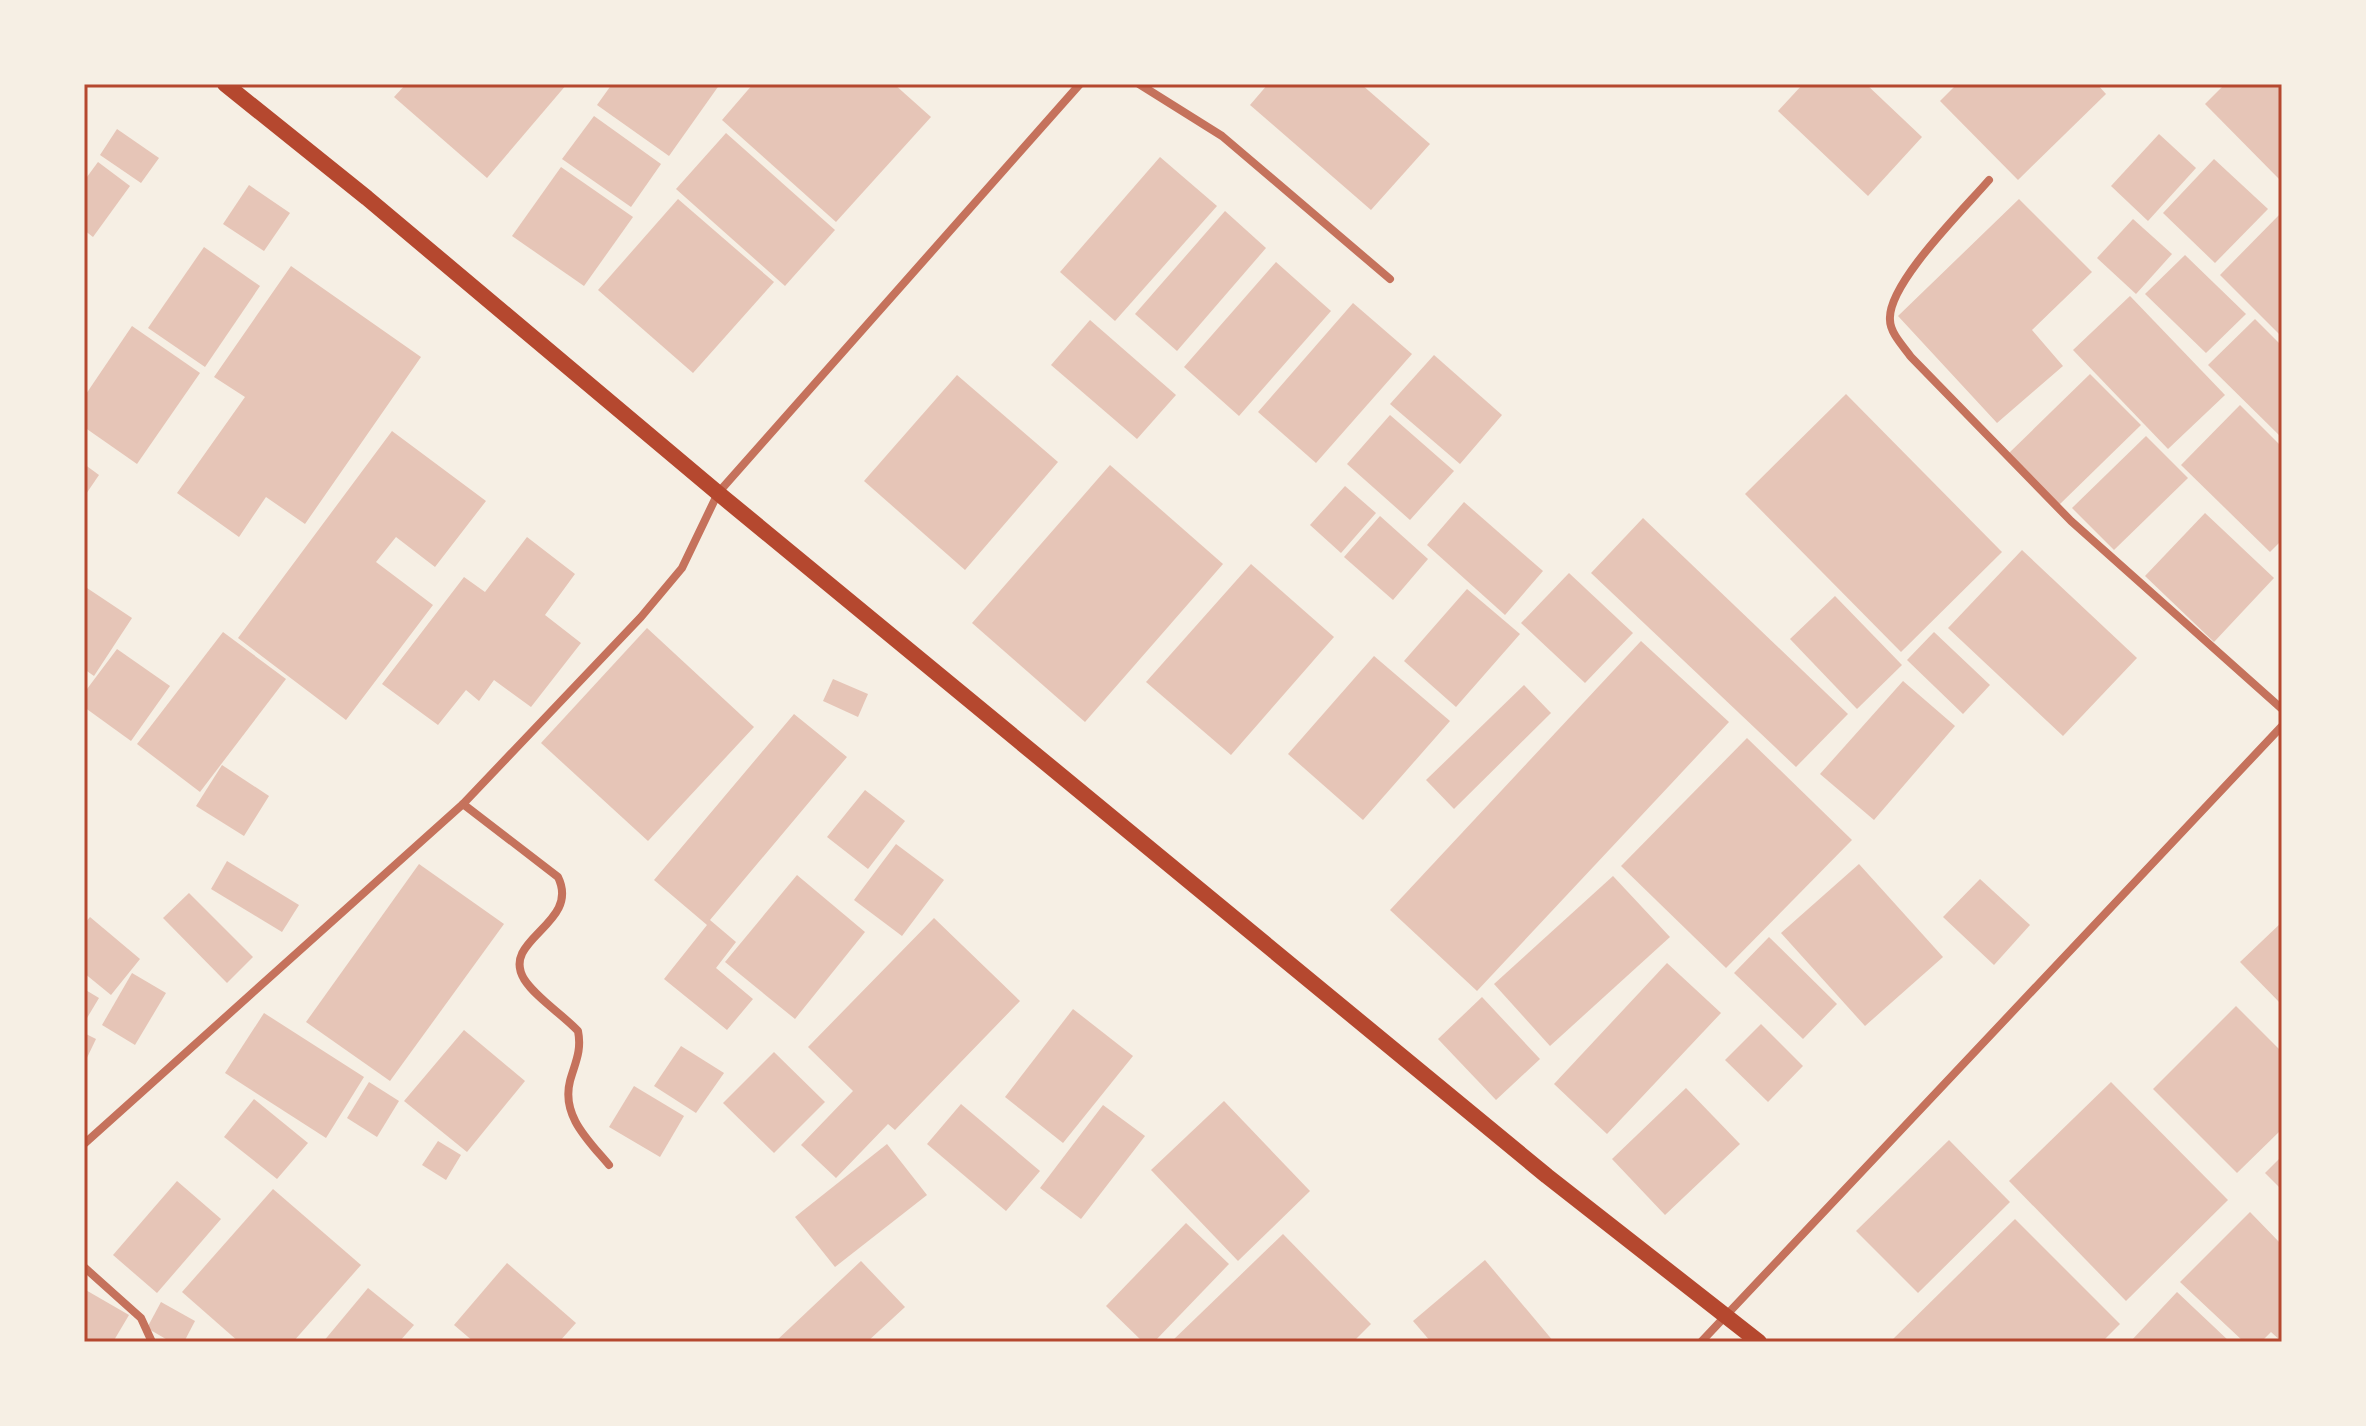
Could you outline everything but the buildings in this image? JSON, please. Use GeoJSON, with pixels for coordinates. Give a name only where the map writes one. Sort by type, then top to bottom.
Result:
{"type":"FeatureCollection","features":[{"type":"Feature","properties":{"kind":"main road"},"geometry":{"type":"LineString","coordinates":[[225,84],[380,208],[718,493],[1547,1176],[1759,1342]]}},
{"type":"Feature","properties":{"kind":"street"},"geometry":{"type":"LineString","coordinates":[[84,1144],[463,804],[641,617],[682,568],[718,493],[1080,84]]}},
{"type":"Feature","properties":{"kind":"street"},"geometry":{"type":"LineString","coordinates":[[1139,84],[1222,136],[1390,279]]}},
{"type":"Feature","properties":{"kind":"street"},"geometry":{"type":"LineString","coordinates":[[1989,180],[1899,287],[1889,319],[1896,336],[1911,357],[2071,521],[2282,709]]}},
{"type":"Feature","properties":{"kind":"street"},"geometry":{"type":"LineString","coordinates":[[1701,1342],[2282,726]]}},
{"type":"Feature","properties":{"kind":"street"},"geometry":{"type":"LineString","coordinates":[[463,804],[558,877],[563,888],[564,898],[556,914],[524,949],[520,969],[525,981],[578,1031],[580,1053],[569,1082],[570,1109],[575,1123],[609,1165]]}},
{"type":"Feature","properties":{"kind":"street"},"geometry":{"type":"LineString","coordinates":[[84,1267],[141,1318],[152,1342]]}}]}
